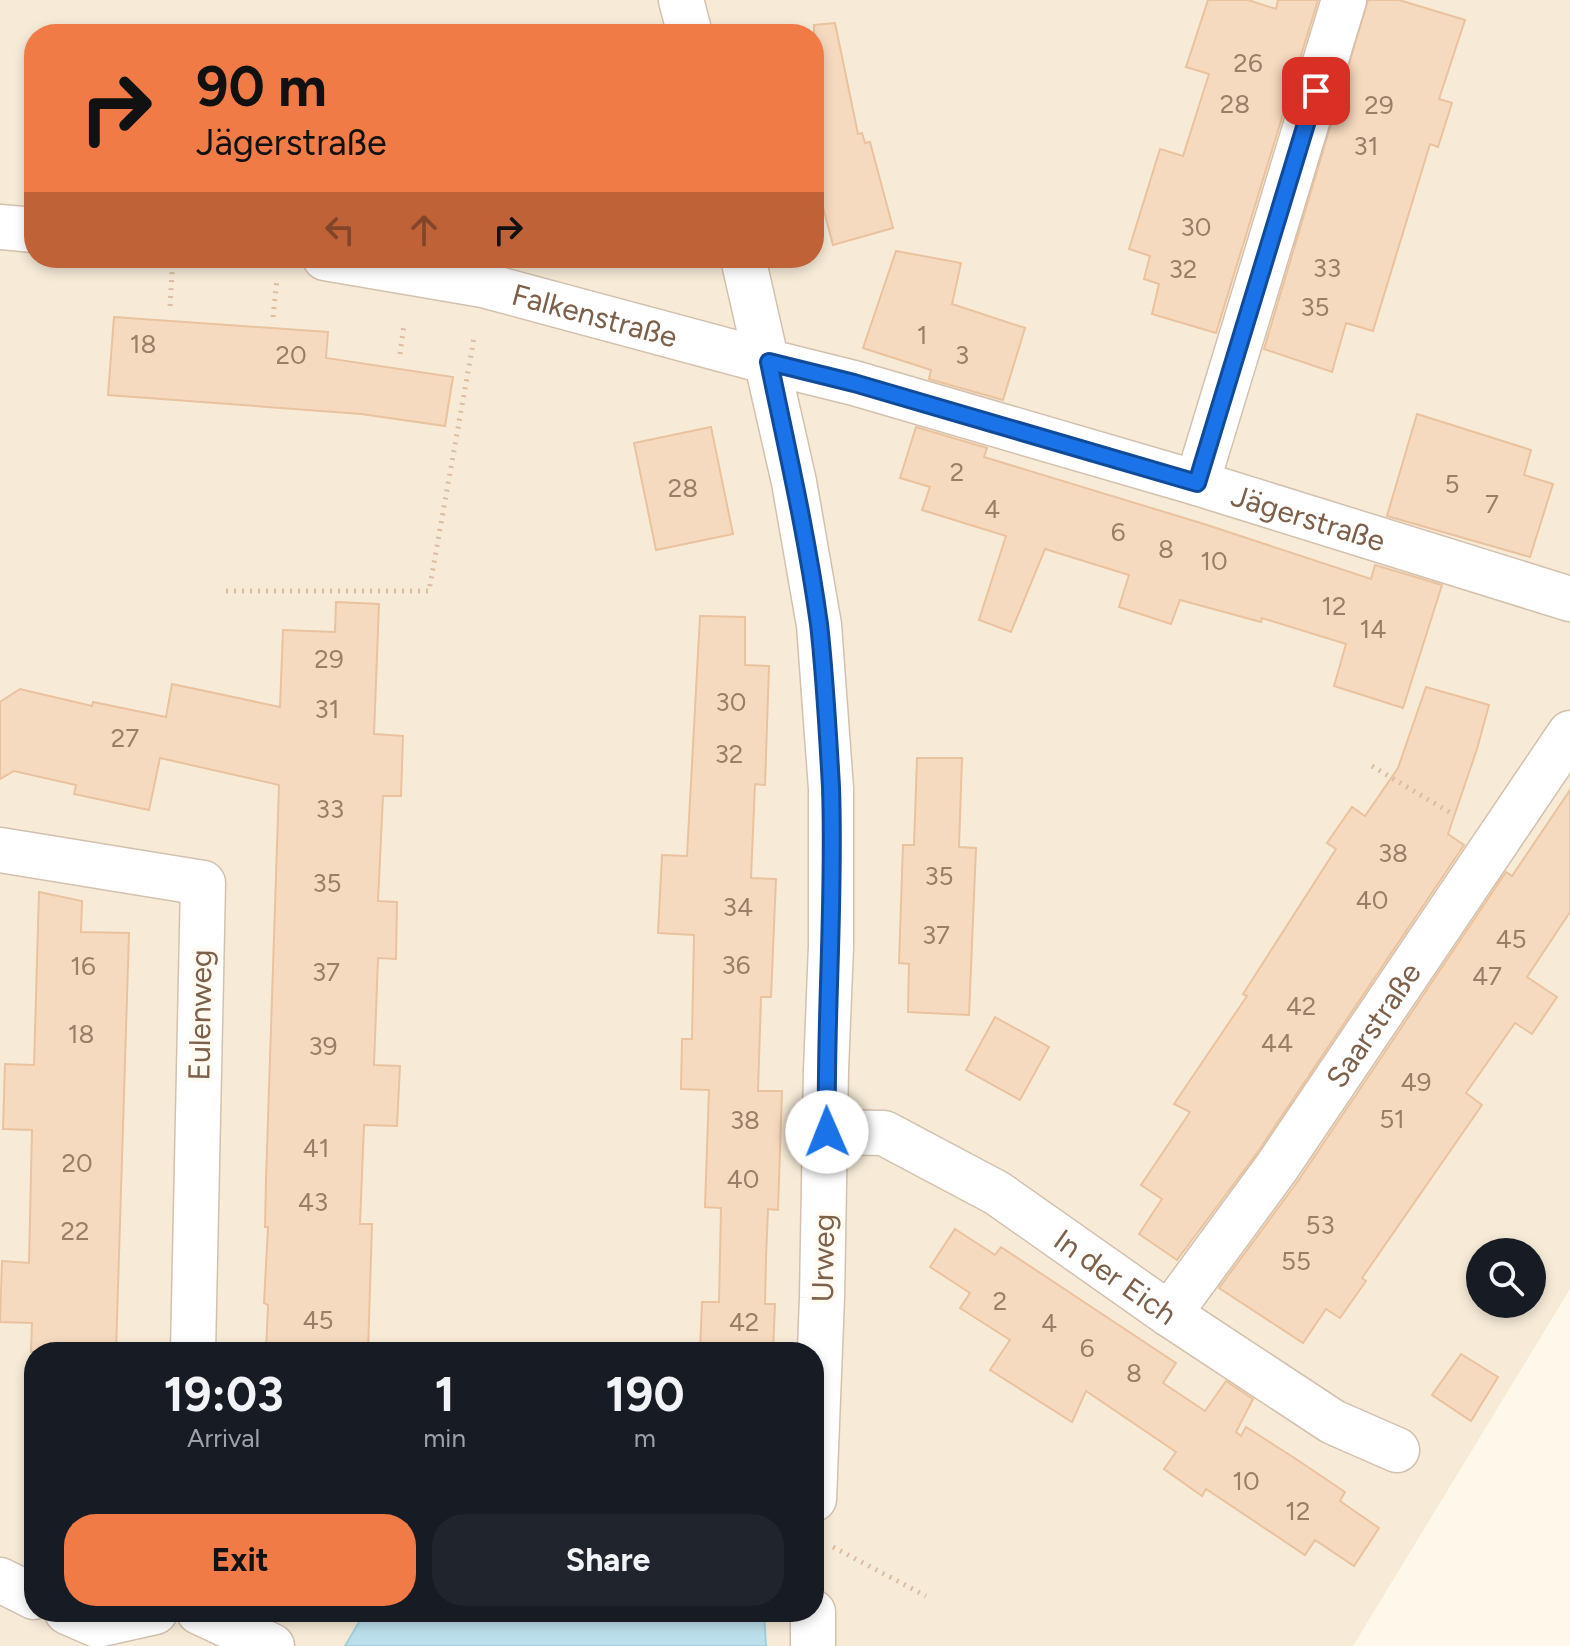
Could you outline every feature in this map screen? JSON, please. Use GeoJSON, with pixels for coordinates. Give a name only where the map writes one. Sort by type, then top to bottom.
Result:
{"type":"FeatureCollection","features":[{"type":"Feature","properties":{"kind":"street"},"geometry":{"type":"LineString","coordinates":[[681,0],[687,24]]}},
{"type":"Feature","properties":{"kind":"street"},"geometry":{"type":"LineString","coordinates":[[1197,483],[1344,0]]}},
{"type":"Feature","properties":{"kind":"street"},"geometry":{"type":"LineString","coordinates":[[0,227],[24,229]]}},
{"type":"Feature","properties":{"kind":"street","name":"Falkenstraße"},"geometry":{"type":"LineString","coordinates":[[384,268],[483,285],[769,362]]}},
{"type":"Feature","properties":{"kind":"street","name":"Urweg"},"geometry":{"type":"LineString","coordinates":[[746,268],[794,482],[819,625],[831,789],[831,946],[820,1342]]}},
{"type":"Feature","properties":{"kind":"street","name":"Jägerstraße"},"geometry":{"type":"LineString","coordinates":[[769,362],[854,383],[1197,483],[1570,599]]}},
{"type":"Feature","properties":{"kind":"street","name":"Saarstraße"},"geometry":{"type":"LineString","coordinates":[[1169,1314],[1277,1167],[1570,733]]}},
{"type":"Feature","properties":{"kind":"street","name":"Eulenweg"},"geometry":{"type":"LineString","coordinates":[[0,850],[203,883],[193,1342]]}},
{"type":"Feature","properties":{"kind":"street","name":"In der Eich"},"geometry":{"type":"LineString","coordinates":[[827,1132],[884,1133],[997,1193],[1169,1314],[1333,1422],[1397,1450]]}},
{"type":"Feature","properties":{"kind":"street"},"geometry":{"type":"LineString","coordinates":[[0,1580],[24,1592]]}},
{"type":"Feature","properties":{"kind":"street"},"geometry":{"type":"LineString","coordinates":[[90,1622],[97,1625],[110,1622]]}},
{"type":"Feature","properties":{"kind":"street"},"geometry":{"type":"LineString","coordinates":[[220,1622],[272,1646]]}},
{"type":"Feature","properties":{"kind":"street"},"geometry":{"type":"LineString","coordinates":[[813,1622],[813,1646]]}},
{"type":"Feature","properties":{"kind":"path"},"geometry":{"type":"LineString","coordinates":[[170,306],[172,268]]}},
{"type":"Feature","properties":{"kind":"path"},"geometry":{"type":"LineString","coordinates":[[273,317],[277,273]]}},
{"type":"Feature","properties":{"kind":"path"},"geometry":{"type":"LineString","coordinates":[[226,591],[429,591],[483,285]]}},
{"type":"Feature","properties":{"kind":"path"},"geometry":{"type":"LineString","coordinates":[[1372,766],[1499,841]]}},
{"type":"Feature","properties":{"kind":"path"},"geometry":{"type":"LineString","coordinates":[[828,1544],[926,1596]]}},
{"type":"Feature","properties":{"kind":"shaded area"},"geometry":{"type":"Polygon","coordinates":[[[0,0],[1570,0],[1570,1289],[1353,1646],[0,1646],[0,0]]]}},
{"type":"Feature","properties":{"kind":"water"},"geometry":{"type":"Polygon","coordinates":[[[359,1622],[765,1622],[766,1646],[345,1646],[359,1622]]]}},
{"type":"Feature","properties":{"kind":"building"},"geometry":{"type":"Polygon","coordinates":[[[1208,0],[1248,0],[1276,9],[1278,0],[1318,0],[1216,333],[1152,314],[1159,284],[1144,279],[1150,256],[1129,249],[1160,149],[1183,156],[1209,74],[1186,67],[1208,0]]]}},
{"type":"Feature","properties":{"kind":"building"},"geometry":{"type":"Polygon","coordinates":[[[1368,0],[1399,0],[1465,20],[1439,99],[1452,103],[1438,147],[1430,144],[1373,331],[1346,323],[1332,372],[1264,349],[1368,0]]]}},
{"type":"Feature","properties":{"kind":"building"},"geometry":{"type":"Polygon","coordinates":[[[835,23],[858,134],[862,133],[865,143],[870,142],[893,228],[833,245],[824,211],[824,24],[835,23]]]}},
{"type":"Feature","properties":{"kind":"building"},"geometry":{"type":"Polygon","coordinates":[[[896,251],[961,263],[952,304],[1025,328],[1003,400],[929,379],[931,370],[863,348],[896,251]]]}},
{"type":"Feature","properties":{"kind":"building"},"geometry":{"type":"Polygon","coordinates":[[[114,317],[328,332],[326,358],[453,377],[445,426],[361,414],[108,395],[114,317]]]}},
{"type":"Feature","properties":{"kind":"building"},"geometry":{"type":"Polygon","coordinates":[[[1417,414],[1531,450],[1524,475],[1553,484],[1530,557],[1387,516],[1417,414]]]}},
{"type":"Feature","properties":{"kind":"building"},"geometry":{"type":"Polygon","coordinates":[[[711,427],[733,534],[656,550],[634,443],[711,427]]]}},
{"type":"Feature","properties":{"kind":"building"},"geometry":{"type":"Polygon","coordinates":[[[916,427],[987,448],[984,457],[1371,579],[1375,565],[1442,585],[1403,708],[1334,686],[1346,644],[1262,618],[1261,622],[1180,600],[1171,624],[1119,607],[1129,575],[1045,549],[1011,632],[979,620],[1006,536],[922,510],[930,487],[900,478],[916,427]]]}},
{"type":"Feature","properties":{"kind":"building"},"geometry":{"type":"Polygon","coordinates":[[[336,602],[379,604],[374,734],[403,736],[401,796],[383,796],[378,901],[397,902],[396,959],[378,958],[374,1065],[400,1066],[397,1126],[364,1125],[360,1224],[372,1224],[368,1342],[266,1342],[266,1180],[279,785],[160,758],[149,810],[74,794],[76,785],[14,771],[0,779],[0,702],[20,689],[92,706],[93,702],[166,717],[172,684],[280,707],[283,630],[335,632],[336,602]]]}},
{"type":"Feature","properties":{"kind":"building"},"geometry":{"type":"Polygon","coordinates":[[[700,616],[745,617],[745,665],[769,666],[765,785],[755,784],[751,878],[776,879],[771,997],[761,997],[758,1091],[782,1091],[778,1210],[768,1209],[766,1257],[765,1304],[775,1304],[773,1342],[700,1342],[702,1302],[719,1302],[721,1208],[705,1207],[709,1090],[681,1089],[682,1039],[692,1039],[694,935],[658,933],[662,855],[687,856],[700,616]]]}},
{"type":"Feature","properties":{"kind":"building"},"geometry":{"type":"Polygon","coordinates":[[[1426,687],[1489,705],[1448,834],[1464,845],[1257,1153],[1177,1260],[1139,1234],[1162,1199],[1141,1185],[1190,1112],[1174,1104],[1247,996],[1243,994],[1336,849],[1327,843],[1352,807],[1365,816],[1398,768],[1426,687]]]}},
{"type":"Feature","properties":{"kind":"building"},"geometry":{"type":"Polygon","coordinates":[[[917,758],[962,758],[959,847],[976,848],[969,1015],[908,1012],[909,964],[899,963],[903,845],[914,845],[917,758]]]}},
{"type":"Feature","properties":{"kind":"building"},"geometry":{"type":"Polygon","coordinates":[[[1570,790],[1570,912],[1527,977],[1557,997],[1532,1034],[1515,1023],[1466,1093],[1482,1105],[1362,1278],[1366,1281],[1340,1318],[1326,1309],[1303,1343],[1219,1288],[1298,1181],[1506,872],[1512,876],[1570,790]]]}},
{"type":"Feature","properties":{"kind":"building"},"geometry":{"type":"Polygon","coordinates":[[[39,892],[82,901],[81,932],[129,933],[116,1342],[31,1342],[32,1323],[0,1322],[2,1261],[29,1263],[32,1130],[3,1129],[5,1064],[34,1065],[39,892]]]}},
{"type":"Feature","properties":{"kind":"building"},"geometry":{"type":"Polygon","coordinates":[[[995,1017],[1049,1047],[1020,1100],[966,1070],[995,1017]]]}},
{"type":"Feature","properties":{"kind":"building"},"geometry":{"type":"Polygon","coordinates":[[[955,1229],[995,1255],[1001,1247],[1176,1363],[1163,1383],[1205,1411],[1226,1381],[1253,1399],[1236,1432],[1241,1436],[1246,1427],[1296,1459],[1345,1492],[1340,1501],[1379,1528],[1354,1566],[1315,1540],[1305,1555],[1206,1489],[1202,1496],[1164,1469],[1176,1452],[1086,1391],[1072,1422],[990,1370],[1010,1340],[960,1308],[970,1293],[930,1267],[955,1229]]]}},
{"type":"Feature","properties":{"kind":"building"},"geometry":{"type":"Polygon","coordinates":[[[1461,1354],[1498,1377],[1471,1421],[1432,1395],[1461,1354]]]}},
{"type":"Feature","properties":{"kind":"route"},"geometry":{"type":"LineString","coordinates":[[827,1132],[831,789],[819,625],[769,362],[854,383],[1197,483],[1316,91]]}}]}
